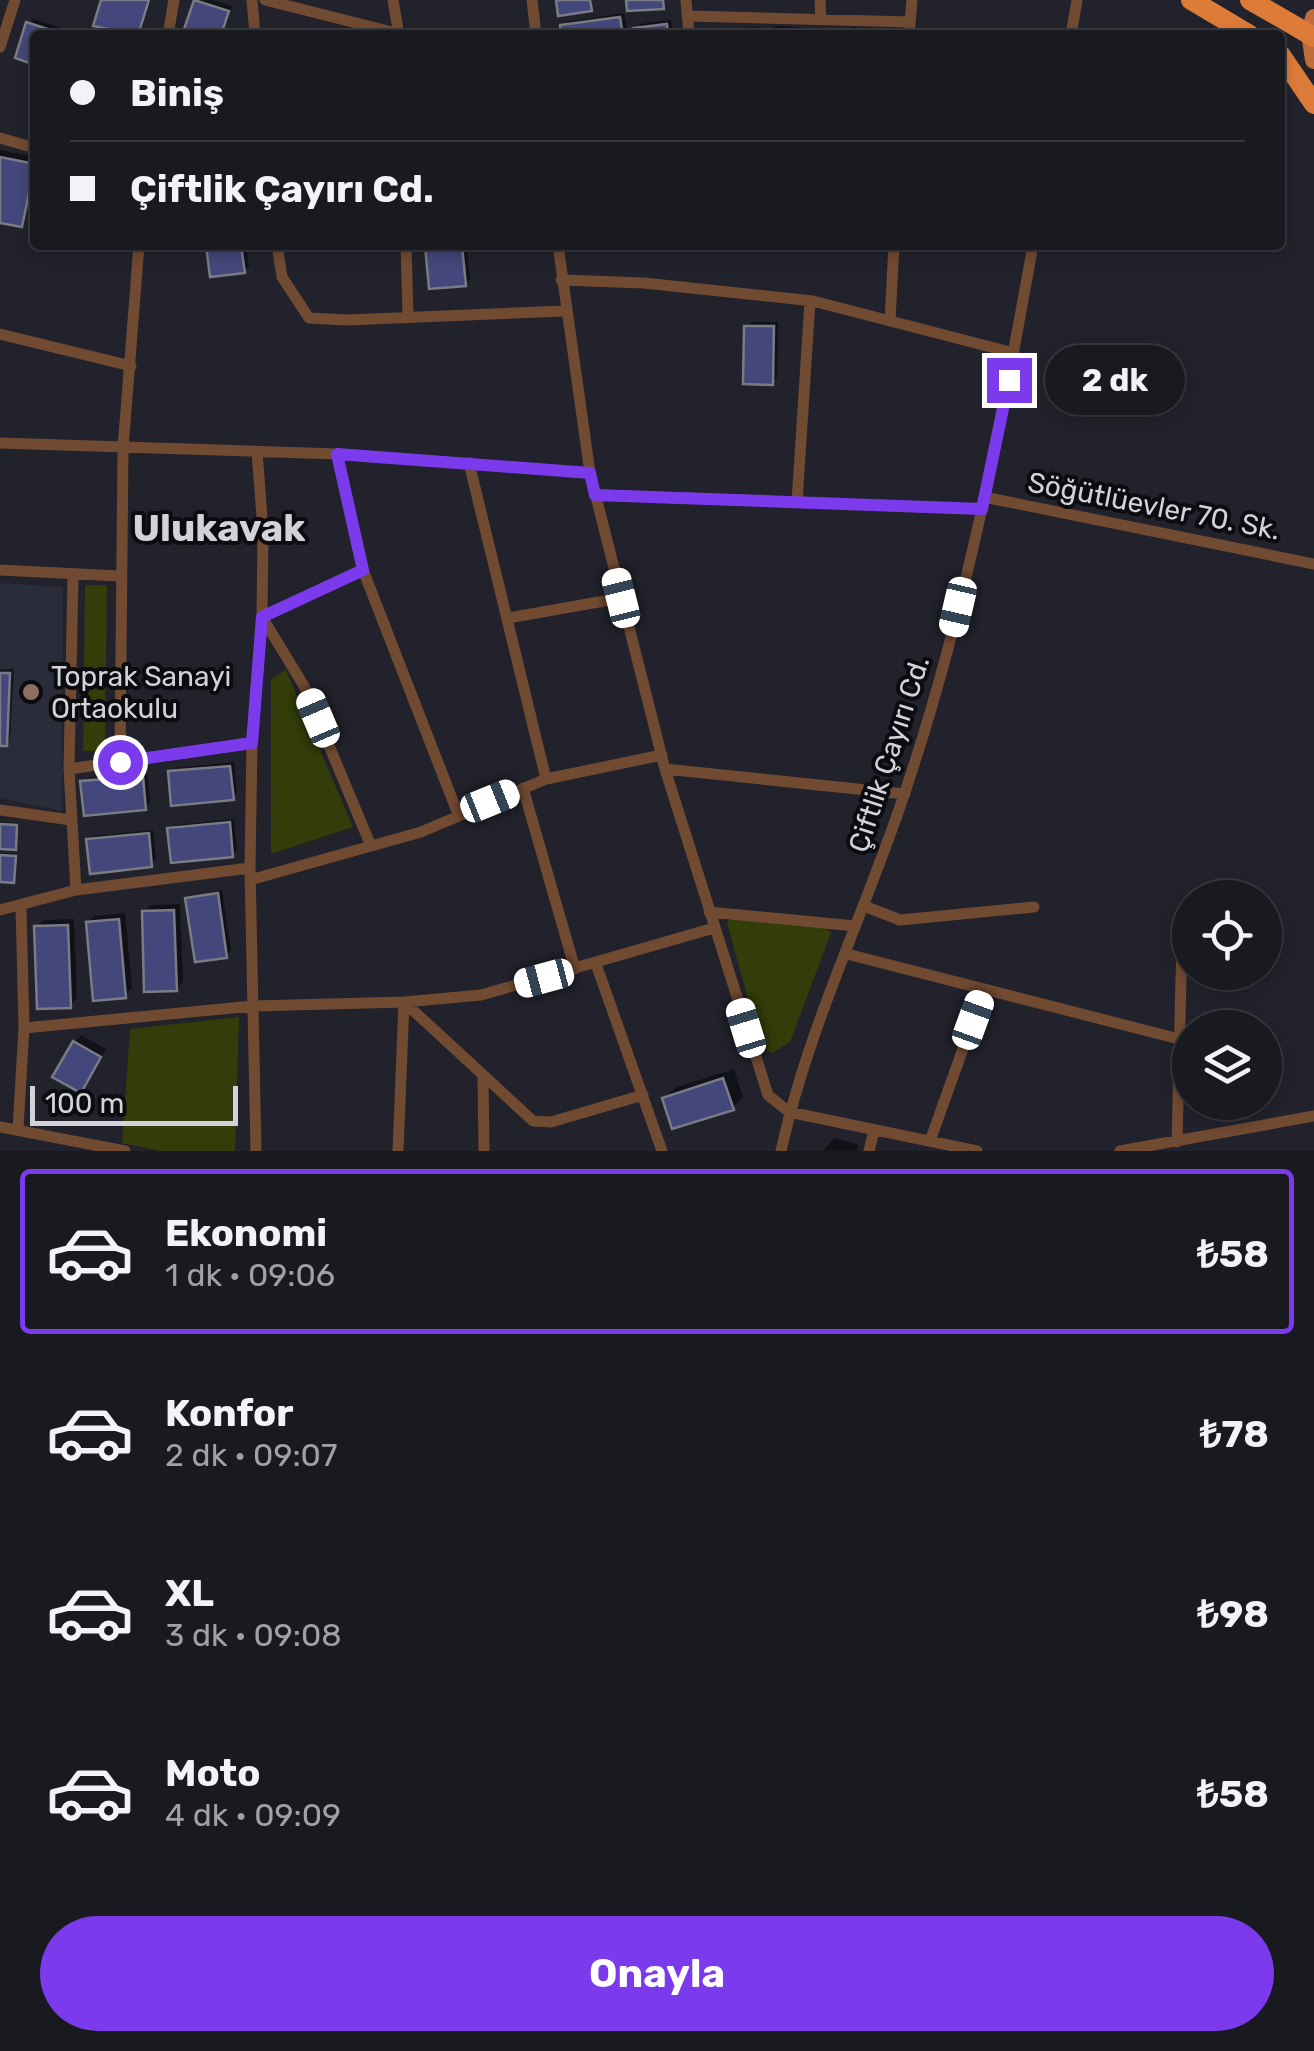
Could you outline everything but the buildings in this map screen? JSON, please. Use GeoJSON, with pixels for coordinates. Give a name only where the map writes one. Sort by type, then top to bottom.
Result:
{"type":"FeatureCollection","features":[{"type":"Feature","properties":{"kind":"highway"},"geometry":{"type":"LineString","coordinates":[[1190,0],[1241,30]]}},
{"type":"Feature","properties":{"kind":"highway"},"geometry":{"type":"LineString","coordinates":[[1250,0],[1314,37]]}},
{"type":"Feature","properties":{"kind":"highway"},"geometry":{"type":"LineString","coordinates":[[1285,56],[1314,73]]}},
{"type":"Feature","properties":{"kind":"highway"},"geometry":{"type":"LineString","coordinates":[[1285,60],[1314,104]]}},
{"type":"Feature","properties":{"kind":"main road"},"geometry":{"type":"LineString","coordinates":[[1314,18],[1314,60]]}},
{"type":"Feature","properties":{"kind":"street"},"geometry":{"type":"LineString","coordinates":[[0,48],[15,0]]}},
{"type":"Feature","properties":{"kind":"street"},"geometry":{"type":"LineString","coordinates":[[169,30],[174,0]]}},
{"type":"Feature","properties":{"kind":"street"},"geometry":{"type":"LineString","coordinates":[[252,0],[255,30]]}},
{"type":"Feature","properties":{"kind":"street"},"geometry":{"type":"LineString","coordinates":[[265,0],[385,30]]}},
{"type":"Feature","properties":{"kind":"street"},"geometry":{"type":"LineString","coordinates":[[393,0],[400,30]]}},
{"type":"Feature","properties":{"kind":"street"},"geometry":{"type":"LineString","coordinates":[[532,0],[535,30]]}},
{"type":"Feature","properties":{"kind":"street"},"geometry":{"type":"LineString","coordinates":[[686,0],[688,30]]}},
{"type":"Feature","properties":{"kind":"street"},"geometry":{"type":"LineString","coordinates":[[820,0],[821,20]]}},
{"type":"Feature","properties":{"kind":"street"},"geometry":{"type":"LineString","coordinates":[[687,16],[821,20],[909,29],[912,0]]}},
{"type":"Feature","properties":{"kind":"street"},"geometry":{"type":"LineString","coordinates":[[1072,30],[1077,0]]}},
{"type":"Feature","properties":{"kind":"street"},"geometry":{"type":"LineString","coordinates":[[0,138],[30,147]]}},
{"type":"Feature","properties":{"kind":"street"},"geometry":{"type":"LineString","coordinates":[[120,762],[119,576],[139,250]]}},
{"type":"Feature","properties":{"kind":"street"},"geometry":{"type":"LineString","coordinates":[[278,250],[282,277],[309,318],[565,311]]}},
{"type":"Feature","properties":{"kind":"street"},"geometry":{"type":"LineString","coordinates":[[406,250],[408,316]]}},
{"type":"Feature","properties":{"kind":"street"},"geometry":{"type":"LineString","coordinates":[[559,250],[595,495],[666,770],[768,1095],[790,1112],[977,1151]]}},
{"type":"Feature","properties":{"kind":"street"},"geometry":{"type":"LineString","coordinates":[[890,321],[894,250]]}},
{"type":"Feature","properties":{"kind":"street","name":"Çiftlik Çayırı Cd."},"geometry":{"type":"LineString","coordinates":[[781,1151],[810,1042],[847,954],[905,794],[943,672],[983,503],[1032,250]]}},
{"type":"Feature","properties":{"kind":"street"},"geometry":{"type":"LineString","coordinates":[[562,280],[644,283],[810,301],[1014,353]]}},
{"type":"Feature","properties":{"kind":"street"},"geometry":{"type":"LineString","coordinates":[[797,502],[810,301]]}},
{"type":"Feature","properties":{"kind":"street"},"geometry":{"type":"LineString","coordinates":[[0,334],[130,366]]}},
{"type":"Feature","properties":{"kind":"street"},"geometry":{"type":"LineString","coordinates":[[0,444],[337,454],[590,473]]}},
{"type":"Feature","properties":{"kind":"street"},"geometry":{"type":"LineString","coordinates":[[256,1151],[250,874],[252,743],[262,617],[263,530],[257,452]]}},
{"type":"Feature","properties":{"kind":"street"},"geometry":{"type":"LineString","coordinates":[[337,454],[363,570],[458,814]]}},
{"type":"Feature","properties":{"kind":"street"},"geometry":{"type":"LineString","coordinates":[[470,464],[546,779]]}},
{"type":"Feature","properties":{"kind":"street","name":"Söğütlüevler 70. Sk."},"geometry":{"type":"LineString","coordinates":[[595,495],[983,503],[1314,564]]}},
{"type":"Feature","properties":{"kind":"street"},"geometry":{"type":"LineString","coordinates":[[0,570],[73,577],[119,576]]}},
{"type":"Feature","properties":{"kind":"street"},"geometry":{"type":"LineString","coordinates":[[262,617],[363,570]]}},
{"type":"Feature","properties":{"kind":"street"},"geometry":{"type":"LineString","coordinates":[[73,577],[69,769],[76,890]]}},
{"type":"Feature","properties":{"kind":"street"},"geometry":{"type":"LineString","coordinates":[[508,618],[621,598]]}},
{"type":"Feature","properties":{"kind":"street"},"geometry":{"type":"LineString","coordinates":[[262,617],[304,686],[371,846]]}},
{"type":"Feature","properties":{"kind":"street"},"geometry":{"type":"LineString","coordinates":[[69,769],[252,743]]}},
{"type":"Feature","properties":{"kind":"street"},"geometry":{"type":"LineString","coordinates":[[0,910],[76,890],[250,874],[371,846],[421,832],[546,779],[662,755]]}},
{"type":"Feature","properties":{"kind":"street"},"geometry":{"type":"LineString","coordinates":[[666,770],[905,794]]}},
{"type":"Feature","properties":{"kind":"street"},"geometry":{"type":"LineString","coordinates":[[523,788],[576,969]]}},
{"type":"Feature","properties":{"kind":"street"},"geometry":{"type":"LineString","coordinates":[[0,810],[71,820]]}},
{"type":"Feature","properties":{"kind":"street"},"geometry":{"type":"LineString","coordinates":[[864,906],[900,920],[1034,907]]}},
{"type":"Feature","properties":{"kind":"street"},"geometry":{"type":"LineString","coordinates":[[18,1129],[24,1028],[22,907]]}},
{"type":"Feature","properties":{"kind":"street"},"geometry":{"type":"LineString","coordinates":[[709,912],[855,926]]}},
{"type":"Feature","properties":{"kind":"street"},"geometry":{"type":"LineString","coordinates":[[24,1028],[253,1006],[404,1002],[481,994],[714,928]]}},
{"type":"Feature","properties":{"kind":"street"},"geometry":{"type":"LineString","coordinates":[[847,954],[1172,1037]]}},
{"type":"Feature","properties":{"kind":"street"},"geometry":{"type":"LineString","coordinates":[[596,964],[662,1151]]}},
{"type":"Feature","properties":{"kind":"street"},"geometry":{"type":"LineString","coordinates":[[930,1141],[984,990]]}},
{"type":"Feature","properties":{"kind":"street"},"geometry":{"type":"LineString","coordinates":[[404,1002],[523,1115],[539,1122],[643,1095]]}},
{"type":"Feature","properties":{"kind":"street"},"geometry":{"type":"LineString","coordinates":[[398,1151],[404,1002]]}},
{"type":"Feature","properties":{"kind":"street"},"geometry":{"type":"LineString","coordinates":[[483,1078],[484,1151]]}},
{"type":"Feature","properties":{"kind":"street"},"geometry":{"type":"LineString","coordinates":[[1169,1145],[1172,1113]]}},
{"type":"Feature","properties":{"kind":"street"},"geometry":{"type":"LineString","coordinates":[[1120,1151],[1314,1116]]}},
{"type":"Feature","properties":{"kind":"street"},"geometry":{"type":"LineString","coordinates":[[0,1126],[125,1151]]}},
{"type":"Feature","properties":{"kind":"street"},"geometry":{"type":"LineString","coordinates":[[869,1151],[874,1130]]}},
{"type":"Feature","properties":{"kind":"shaded area","name":"Toprak Sanayi Ortaokulu"},"geometry":{"type":"Polygon","coordinates":[[[0,583],[63,587],[62,811],[0,798],[0,583]]]}},
{"type":"Feature","properties":{"kind":"green space"},"geometry":{"type":"Polygon","coordinates":[[[85,585],[107,585],[105,751],[83,751],[85,585]]]}},
{"type":"Feature","properties":{"kind":"green space"},"geometry":{"type":"Polygon","coordinates":[[[286,670],[353,827],[271,854],[271,679],[286,670]]]}},
{"type":"Feature","properties":{"kind":"green space"},"geometry":{"type":"Polygon","coordinates":[[[733,916],[823,925],[831,933],[790,1042],[772,1053],[761,1046],[727,923],[733,916]]]}},
{"type":"Feature","properties":{"kind":"green space"},"geometry":{"type":"Polygon","coordinates":[[[239,1017],[235,1151],[160,1151],[122,1143],[130,1029],[239,1017]]]}},
{"type":"Feature","properties":{"kind":"place","name":"Toprak Sanayi Ortaokulu"},"geometry":{"type":"Point","coordinates":[31,692]}},
{"type":"Feature","properties":{"kind":"district","name":"Ulukavak"},"geometry":{"type":"Point","coordinates":[219,528]}},
{"type":"Feature","properties":{"kind":"route"},"geometry":{"type":"LineString","coordinates":[[120,762],[252,743],[262,617],[363,570],[337,454],[590,473],[595,495],[982,509],[1009,380]]}}]}
